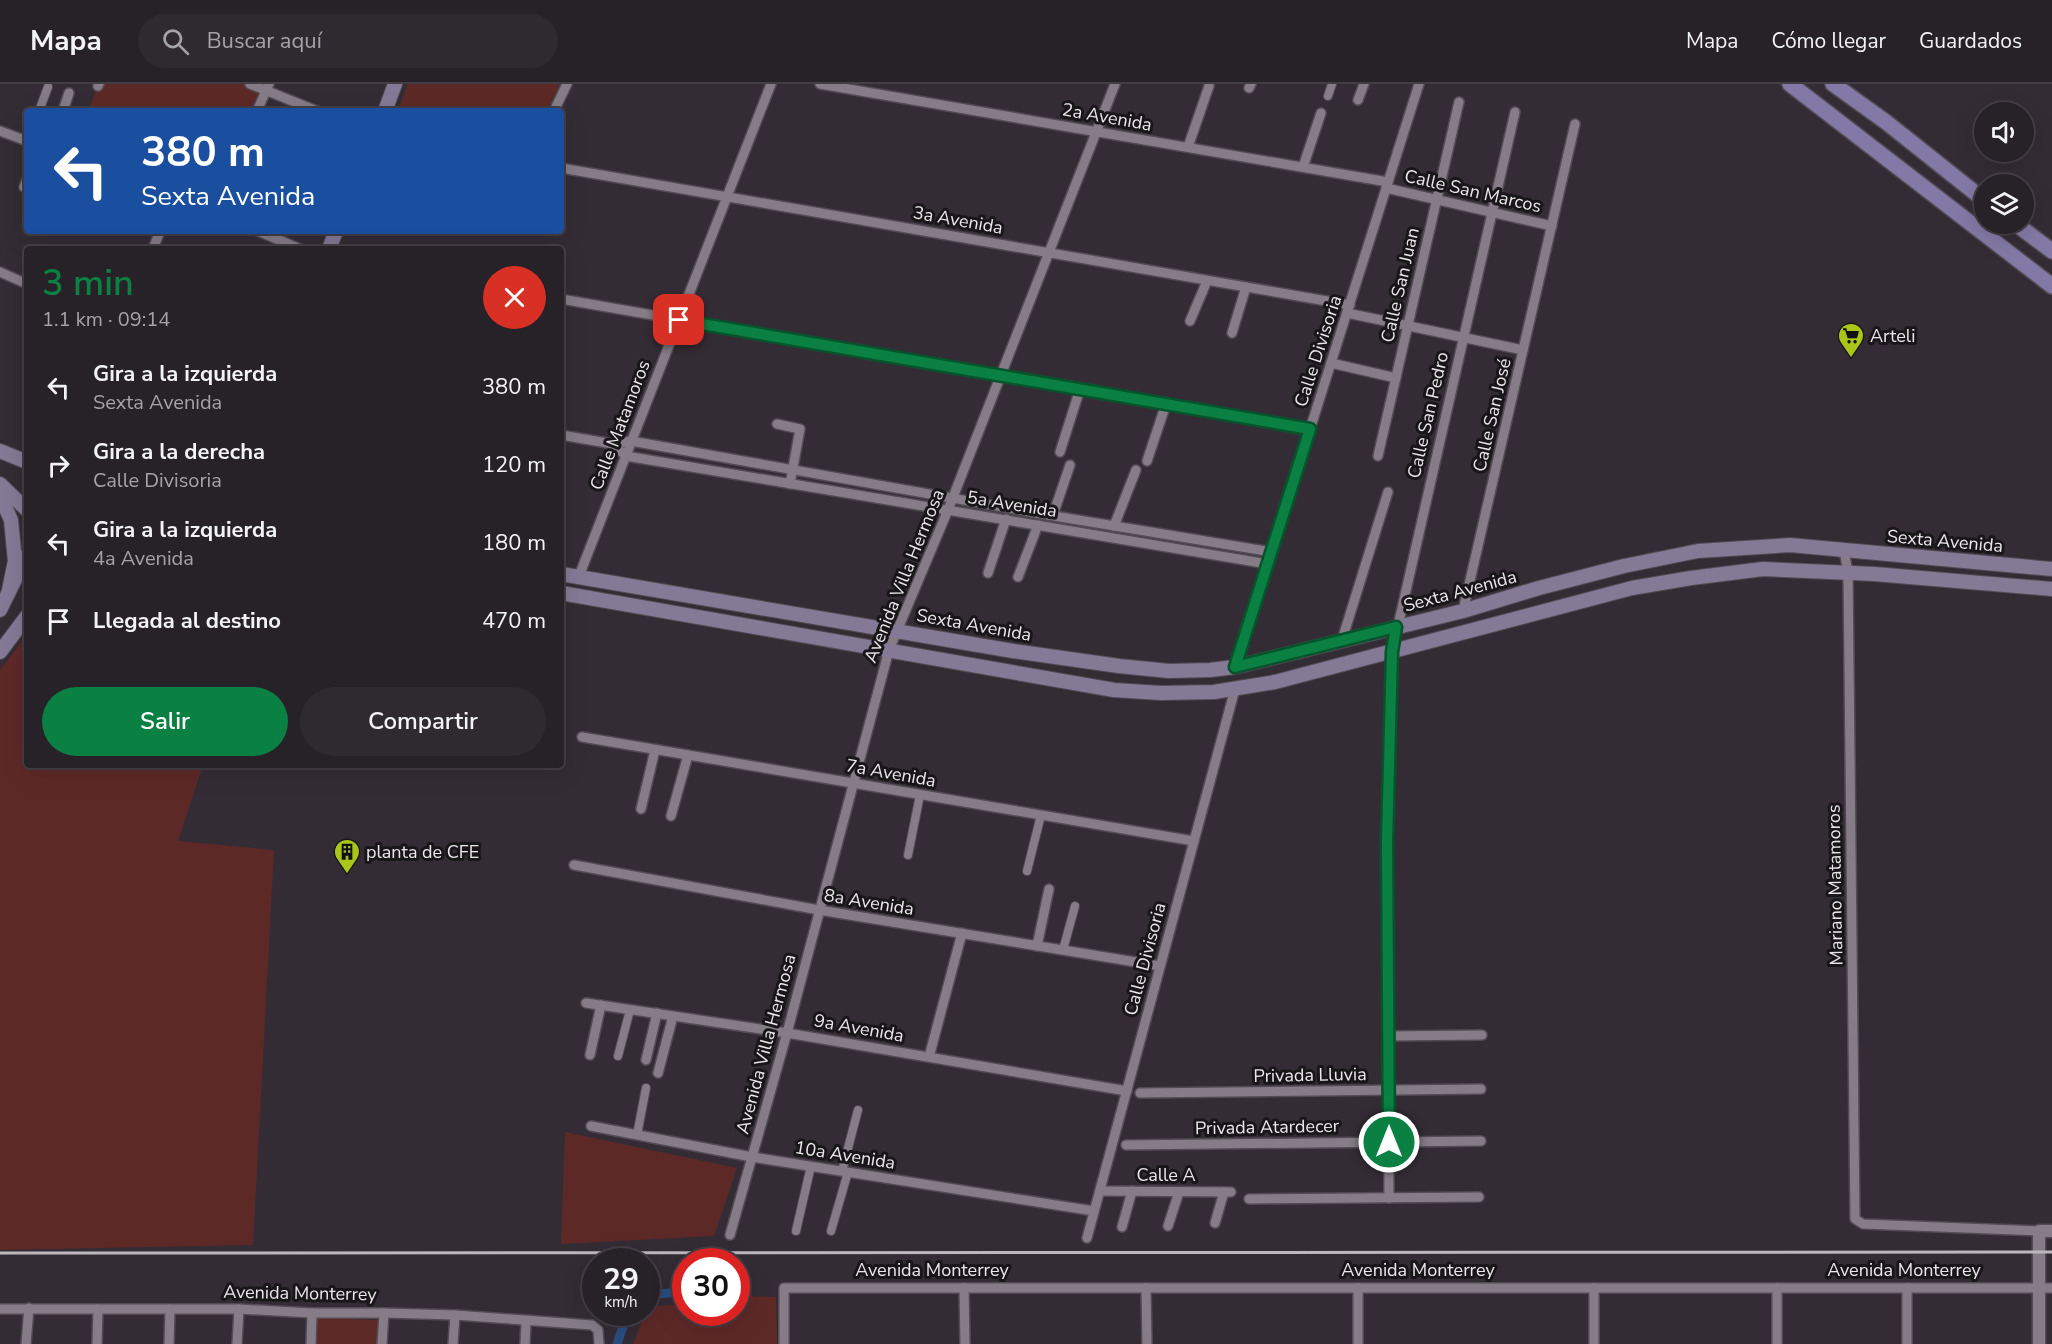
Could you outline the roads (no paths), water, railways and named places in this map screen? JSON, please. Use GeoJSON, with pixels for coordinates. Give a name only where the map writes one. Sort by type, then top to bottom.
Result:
{"type":"FeatureCollection","features":[{"type":"Feature","properties":{"kind":"main road"},"geometry":{"type":"LineString","coordinates":[[386,108],[395,84]]}},
{"type":"Feature","properties":{"kind":"main road"},"geometry":{"type":"LineString","coordinates":[[1790,84],[2052,286]]}},
{"type":"Feature","properties":{"kind":"main road"},"geometry":{"type":"LineString","coordinates":[[1833,84],[1886,122],[1974,192]]}},
{"type":"Feature","properties":{"kind":"main road"},"geometry":{"type":"LineString","coordinates":[[2029,234],[2052,251]]}},
{"type":"Feature","properties":{"kind":"main road"},"geometry":{"type":"LineString","coordinates":[[0,451],[24,461]]}},
{"type":"Feature","properties":{"kind":"main road"},"geometry":{"type":"LineString","coordinates":[[0,484],[24,507]]}},
{"type":"Feature","properties":{"kind":"main road"},"geometry":{"type":"LineString","coordinates":[[0,495],[11,520],[15,561],[9,590]]}},
{"type":"Feature","properties":{"kind":"main road","name":"Sexta Avenida"},"geometry":{"type":"LineString","coordinates":[[564,574],[1013,651],[1168,671],[1235,667],[1463,611],[1624,566],[1698,551],[1790,545],[2052,569]]}},
{"type":"Feature","properties":{"kind":"main road"},"geometry":{"type":"LineString","coordinates":[[0,610],[24,561]]}},
{"type":"Feature","properties":{"kind":"main road"},"geometry":{"type":"LineString","coordinates":[[564,594],[1114,690],[1194,693],[1275,682],[1632,588],[1763,569],[1848,573],[2052,589]]}},
{"type":"Feature","properties":{"kind":"main road"},"geometry":{"type":"LineString","coordinates":[[0,652],[24,620]]}},
{"type":"Feature","properties":{"kind":"street"},"geometry":{"type":"LineString","coordinates":[[250,84],[268,87],[311,108]]}},
{"type":"Feature","properties":{"kind":"street"},"geometry":{"type":"LineString","coordinates":[[556,108],[567,84]]}},
{"type":"Feature","properties":{"kind":"street","name":"Calle Matamoros"},"geometry":{"type":"LineString","coordinates":[[579,576],[771,84]]}},
{"type":"Feature","properties":{"kind":"street","name":"2a Avenida"},"geometry":{"type":"LineString","coordinates":[[820,84],[1303,167],[1387,185]]}},
{"type":"Feature","properties":{"kind":"street","name":"Avenida Villa Hermosa"},"geometry":{"type":"LineString","coordinates":[[730,1235],[787,1033],[889,650],[948,510],[1115,84]]}},
{"type":"Feature","properties":{"kind":"street"},"geometry":{"type":"LineString","coordinates":[[1328,96],[1332,84]]}},
{"type":"Feature","properties":{"kind":"street"},"geometry":{"type":"LineString","coordinates":[[1358,100],[1364,84]]}},
{"type":"Feature","properties":{"kind":"street","name":"Calle Divisoria"},"geometry":{"type":"LineString","coordinates":[[1235,667],[1418,84]]}},
{"type":"Feature","properties":{"kind":"street"},"geometry":{"type":"LineString","coordinates":[[1188,147],[1209,86]]}},
{"type":"Feature","properties":{"kind":"street"},"geometry":{"type":"LineString","coordinates":[[40,108],[48,87]]}},
{"type":"Feature","properties":{"kind":"street"},"geometry":{"type":"LineString","coordinates":[[258,108],[268,87]]}},
{"type":"Feature","properties":{"kind":"street"},"geometry":{"type":"LineString","coordinates":[[64,108],[69,93]]}},
{"type":"Feature","properties":{"kind":"street","name":"Calle San Juan"},"geometry":{"type":"LineString","coordinates":[[1378,456],[1459,102]]}},
{"type":"Feature","properties":{"kind":"street","name":"Calle San Pedro"},"geometry":{"type":"LineString","coordinates":[[1389,1198],[1387,841],[1392,652],[1515,112]]}},
{"type":"Feature","properties":{"kind":"street"},"geometry":{"type":"LineString","coordinates":[[1303,167],[1321,113]]}},
{"type":"Feature","properties":{"kind":"street","name":"Calle San José"},"geometry":{"type":"LineString","coordinates":[[1463,611],[1575,124]]}},
{"type":"Feature","properties":{"kind":"street"},"geometry":{"type":"LineString","coordinates":[[0,132],[24,140]]}},
{"type":"Feature","properties":{"kind":"street","name":"3a Avenida"},"geometry":{"type":"LineString","coordinates":[[564,169],[1246,287],[1348,309],[1408,326],[1523,350]]}},
{"type":"Feature","properties":{"kind":"street","name":"Calle San Marcos"},"geometry":{"type":"LineString","coordinates":[[1387,185],[1552,226]]}},
{"type":"Feature","properties":{"kind":"street"},"geometry":{"type":"LineString","coordinates":[[265,234],[293,246]]}},
{"type":"Feature","properties":{"kind":"street"},"geometry":{"type":"LineString","coordinates":[[0,272],[24,283]]}},
{"type":"Feature","properties":{"kind":"street"},"geometry":{"type":"LineString","coordinates":[[1190,321],[1207,280]]}},
{"type":"Feature","properties":{"kind":"street"},"geometry":{"type":"LineString","coordinates":[[1232,333],[1246,287]]}},
{"type":"Feature","properties":{"kind":"street"},"geometry":{"type":"LineString","coordinates":[[564,300],[1310,429]]}},
{"type":"Feature","properties":{"kind":"street"},"geometry":{"type":"LineString","coordinates":[[1331,363],[1396,378]]}},
{"type":"Feature","properties":{"kind":"street"},"geometry":{"type":"LineString","coordinates":[[1060,452],[1080,389]]}},
{"type":"Feature","properties":{"kind":"street"},"geometry":{"type":"LineString","coordinates":[[1148,461],[1166,404]]}},
{"type":"Feature","properties":{"kind":"street"},"geometry":{"type":"LineString","coordinates":[[777,424],[800,429],[790,484]]}},
{"type":"Feature","properties":{"kind":"street","name":"5a Avenida"},"geometry":{"type":"LineString","coordinates":[[564,436],[613,444],[631,441],[1272,552]]}},
{"type":"Feature","properties":{"kind":"street"},"geometry":{"type":"LineString","coordinates":[[613,444],[626,456]]}},
{"type":"Feature","properties":{"kind":"street","name":"5a Avenida"},"geometry":{"type":"LineString","coordinates":[[626,456],[1268,564]]}},
{"type":"Feature","properties":{"kind":"street"},"geometry":{"type":"LineString","coordinates":[[1053,515],[1070,465]]}},
{"type":"Feature","properties":{"kind":"street"},"geometry":{"type":"LineString","coordinates":[[1102,536],[1136,470]]}},
{"type":"Feature","properties":{"kind":"street"},"geometry":{"type":"LineString","coordinates":[[1342,640],[1388,492]]}},
{"type":"Feature","properties":{"kind":"street"},"geometry":{"type":"LineString","coordinates":[[988,573],[1006,519]]}},
{"type":"Feature","properties":{"kind":"street"},"geometry":{"type":"LineString","coordinates":[[1018,577],[1038,525]]}},
{"type":"Feature","properties":{"kind":"street"},"geometry":{"type":"LineString","coordinates":[[1156,545],[1159,533]]}},
{"type":"Feature","properties":{"kind":"street","name":"Mariano Matamoros"},"geometry":{"type":"LineString","coordinates":[[1844,550],[1848,573],[1855,1219],[1863,1224],[2046,1231]]}},
{"type":"Feature","properties":{"kind":"street","name":"Calle Divisoria"},"geometry":{"type":"LineString","coordinates":[[1087,1238],[1235,689]]}},
{"type":"Feature","properties":{"kind":"street","name":"7a Avenida"},"geometry":{"type":"LineString","coordinates":[[582,738],[1194,841]]}},
{"type":"Feature","properties":{"kind":"street"},"geometry":{"type":"LineString","coordinates":[[641,809],[656,750]]}},
{"type":"Feature","properties":{"kind":"street"},"geometry":{"type":"LineString","coordinates":[[671,816],[688,755]]}},
{"type":"Feature","properties":{"kind":"street"},"geometry":{"type":"LineString","coordinates":[[908,855],[920,795]]}},
{"type":"Feature","properties":{"kind":"street"},"geometry":{"type":"LineString","coordinates":[[1027,871],[1041,815]]}},
{"type":"Feature","properties":{"kind":"street","name":"8a Avenida"},"geometry":{"type":"LineString","coordinates":[[574,865],[819,910],[1160,966]]}},
{"type":"Feature","properties":{"kind":"street"},"geometry":{"type":"LineString","coordinates":[[1037,946],[1049,889]]}},
{"type":"Feature","properties":{"kind":"street"},"geometry":{"type":"LineString","coordinates":[[1064,950],[1075,906]]}},
{"type":"Feature","properties":{"kind":"street"},"geometry":{"type":"LineString","coordinates":[[929,1057],[962,933]]}},
{"type":"Feature","properties":{"kind":"street","name":"9a Avenida"},"geometry":{"type":"LineString","coordinates":[[586,1003],[787,1033],[1127,1091]]}},
{"type":"Feature","properties":{"kind":"street"},"geometry":{"type":"LineString","coordinates":[[590,1055],[601,1005]]}},
{"type":"Feature","properties":{"kind":"street"},"geometry":{"type":"LineString","coordinates":[[618,1056],[630,1010]]}},
{"type":"Feature","properties":{"kind":"street"},"geometry":{"type":"LineString","coordinates":[[646,1060],[657,1013]]}},
{"type":"Feature","properties":{"kind":"street"},"geometry":{"type":"LineString","coordinates":[[658,1073],[673,1016]]}},
{"type":"Feature","properties":{"kind":"street"},"geometry":{"type":"LineString","coordinates":[[1388,1036],[1482,1035]]}},
{"type":"Feature","properties":{"kind":"street"},"geometry":{"type":"LineString","coordinates":[[637,1135],[646,1088]]}},
{"type":"Feature","properties":{"kind":"street","name":"Privada Lluvia"},"geometry":{"type":"LineString","coordinates":[[1140,1093],[1480,1089]]}},
{"type":"Feature","properties":{"kind":"street"},"geometry":{"type":"LineString","coordinates":[[831,1232],[858,1110]]}},
{"type":"Feature","properties":{"kind":"street","name":"10a Avenida"},"geometry":{"type":"LineString","coordinates":[[591,1126],[752,1157],[1094,1211]]}},
{"type":"Feature","properties":{"kind":"street","name":"Privada Atardecer"},"geometry":{"type":"LineString","coordinates":[[1126,1144],[1481,1141]]}},
{"type":"Feature","properties":{"kind":"street"},"geometry":{"type":"LineString","coordinates":[[796,1231],[811,1166]]}},
{"type":"Feature","properties":{"kind":"street","name":"Calle A"},"geometry":{"type":"LineString","coordinates":[[1100,1191],[1228,1192],[1215,1223]]}},
{"type":"Feature","properties":{"kind":"street"},"geometry":{"type":"LineString","coordinates":[[1122,1227],[1132,1191]]}},
{"type":"Feature","properties":{"kind":"street"},"geometry":{"type":"LineString","coordinates":[[1168,1226],[1179,1192]]}},
{"type":"Feature","properties":{"kind":"street"},"geometry":{"type":"LineString","coordinates":[[1249,1199],[1479,1197]]}},
{"type":"Feature","properties":{"kind":"street"},"geometry":{"type":"LineString","coordinates":[[2039,1344],[2046,1288],[2046,1231]]}},
{"type":"Feature","properties":{"kind":"street","name":"Avenida Monterrey"},"geometry":{"type":"LineString","coordinates":[[784,1344],[784,1288],[2046,1288]]}},
{"type":"Feature","properties":{"kind":"street"},"geometry":{"type":"LineString","coordinates":[[964,1288],[965,1344]]}},
{"type":"Feature","properties":{"kind":"street"},"geometry":{"type":"LineString","coordinates":[[1146,1288],[1147,1344]]}},
{"type":"Feature","properties":{"kind":"street"},"geometry":{"type":"LineString","coordinates":[[1358,1288],[1358,1344]]}},
{"type":"Feature","properties":{"kind":"street"},"geometry":{"type":"LineString","coordinates":[[1594,1288],[1594,1344]]}},
{"type":"Feature","properties":{"kind":"street"},"geometry":{"type":"LineString","coordinates":[[1777,1288],[1777,1344]]}},
{"type":"Feature","properties":{"kind":"street"},"geometry":{"type":"LineString","coordinates":[[1907,1288],[1907,1344]]}},
{"type":"Feature","properties":{"kind":"street"},"geometry":{"type":"LineString","coordinates":[[26,1344],[29,1308]]}},
{"type":"Feature","properties":{"kind":"street","name":"Avenida Monterrey"},"geometry":{"type":"LineString","coordinates":[[0,1309],[239,1309],[312,1313],[455,1315],[592,1325],[598,1330],[599,1344]]}},
{"type":"Feature","properties":{"kind":"street"},"geometry":{"type":"LineString","coordinates":[[97,1344],[98,1309]]}},
{"type":"Feature","properties":{"kind":"street"},"geometry":{"type":"LineString","coordinates":[[168,1344],[170,1309]]}},
{"type":"Feature","properties":{"kind":"street"},"geometry":{"type":"LineString","coordinates":[[237,1344],[239,1309]]}},
{"type":"Feature","properties":{"kind":"street"},"geometry":{"type":"LineString","coordinates":[[311,1344],[312,1313]]}},
{"type":"Feature","properties":{"kind":"street"},"geometry":{"type":"LineString","coordinates":[[382,1344],[384,1313]]}},
{"type":"Feature","properties":{"kind":"street"},"geometry":{"type":"LineString","coordinates":[[453,1344],[455,1315]]}},
{"type":"Feature","properties":{"kind":"street"},"geometry":{"type":"LineString","coordinates":[[525,1344],[526,1321]]}},
{"type":"Feature","properties":{"kind":"waterway"},"geometry":{"type":"LineString","coordinates":[[660,1294],[672,1293]]}},
{"type":"Feature","properties":{"kind":"waterway"},"geometry":{"type":"LineString","coordinates":[[617,1344],[623,1326]]}},
{"type":"Feature","properties":{"kind":"railway"},"geometry":{"type":"LineString","coordinates":[[0,1253],[2052,1252]]}},
{"type":"Feature","properties":{"kind":"place","name":"Arteli"},"geometry":{"type":"Point","coordinates":[1851,359]}},
{"type":"Feature","properties":{"kind":"place","name":"planta de CFE"},"geometry":{"type":"Point","coordinates":[347,875]}}]}
